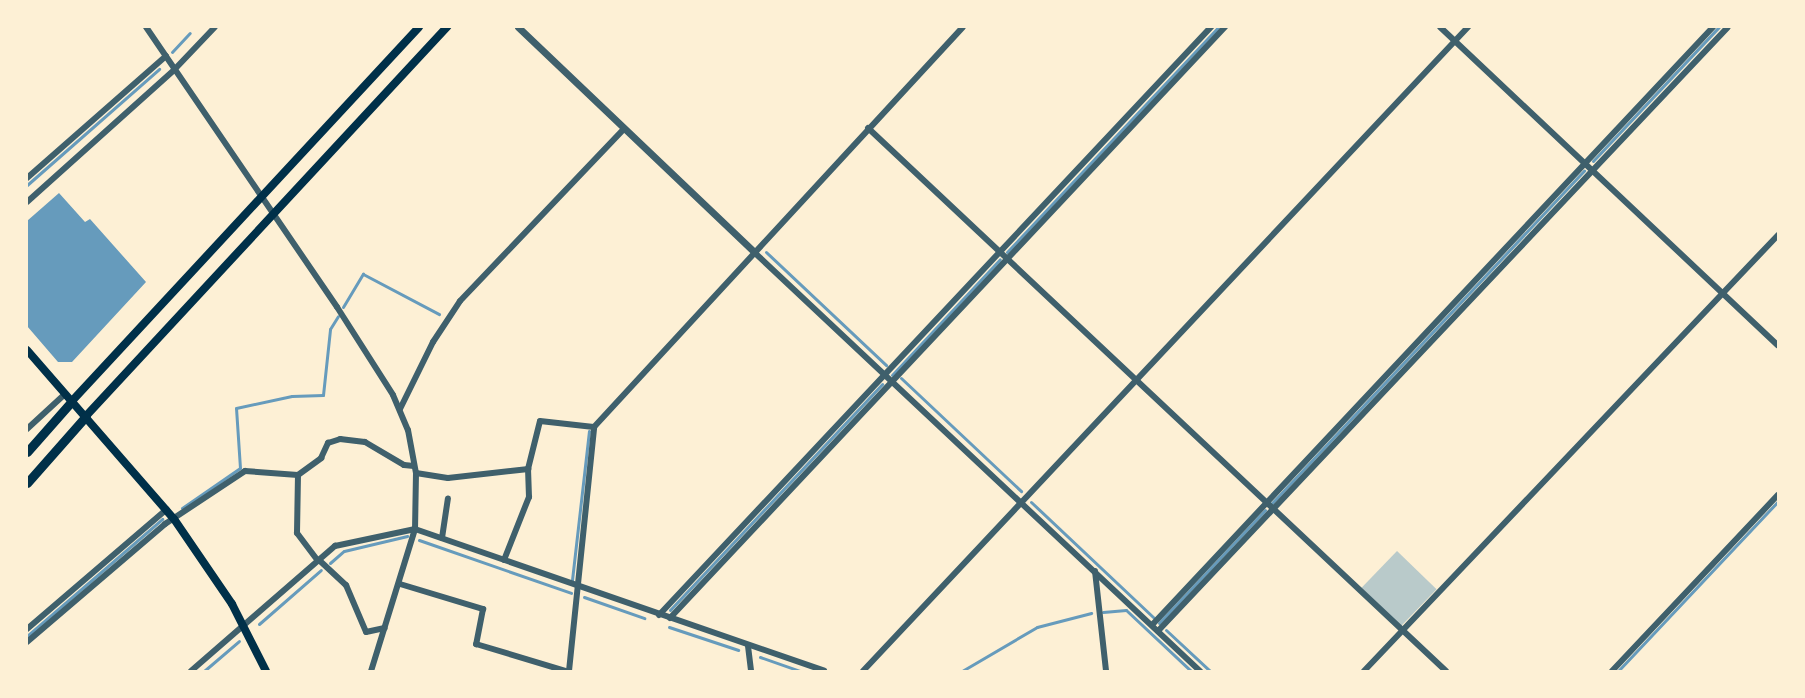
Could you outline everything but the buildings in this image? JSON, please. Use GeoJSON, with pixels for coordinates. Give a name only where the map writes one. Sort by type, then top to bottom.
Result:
{"type":"FeatureCollection","features":[{"type":"Feature","properties":{"kind":"main road"},"geometry":{"type":"LineString","coordinates":[[27,452],[419,27]]}},
{"type":"Feature","properties":{"kind":"main road"},"geometry":{"type":"LineString","coordinates":[[27,483],[86,416],[447,27]]}},
{"type":"Feature","properties":{"kind":"main road"},"geometry":{"type":"LineString","coordinates":[[27,350],[167,509],[244,624],[266,671]]}},
{"type":"Feature","properties":{"kind":"street"},"geometry":{"type":"LineString","coordinates":[[146,27],[273,214],[400,409],[415,469],[415,529],[400,584],[371,671]]}},
{"type":"Feature","properties":{"kind":"street"},"geometry":{"type":"LineString","coordinates":[[27,202],[174,70],[215,27]]}},
{"type":"Feature","properties":{"kind":"street"},"geometry":{"type":"LineString","coordinates":[[518,27],[622,131],[1022,501],[1200,671]]}},
{"type":"Feature","properties":{"kind":"street"},"geometry":{"type":"LineString","coordinates":[[400,584],[483,609],[476,644],[567,671],[579,586],[594,427],[963,27]]}},
{"type":"Feature","properties":{"kind":"street"},"geometry":{"type":"LineString","coordinates":[[659,615],[1211,27]]}},
{"type":"Feature","properties":{"kind":"street"},"geometry":{"type":"LineString","coordinates":[[670,618],[1225,27]]}},
{"type":"Feature","properties":{"kind":"street"},"geometry":{"type":"LineString","coordinates":[[1440,27],[1778,345]]}},
{"type":"Feature","properties":{"kind":"street"},"geometry":{"type":"LineString","coordinates":[[863,671],[1468,27]]}},
{"type":"Feature","properties":{"kind":"street"},"geometry":{"type":"LineString","coordinates":[[1152,625],[1713,27]]}},
{"type":"Feature","properties":{"kind":"street"},"geometry":{"type":"LineString","coordinates":[[1158,631],[1728,27]]}},
{"type":"Feature","properties":{"kind":"street"},"geometry":{"type":"LineString","coordinates":[[27,178],[166,56]]}},
{"type":"Feature","properties":{"kind":"street"},"geometry":{"type":"LineString","coordinates":[[868,128],[1446,671]]}},
{"type":"Feature","properties":{"kind":"street"},"geometry":{"type":"LineString","coordinates":[[400,409],[433,342],[460,301],[622,131]]}},
{"type":"Feature","properties":{"kind":"street"},"geometry":{"type":"LineString","coordinates":[[1364,671],[1778,235]]}},
{"type":"Feature","properties":{"kind":"street"},"geometry":{"type":"LineString","coordinates":[[27,429],[65,394]]}},
{"type":"Feature","properties":{"kind":"street"},"geometry":{"type":"LineString","coordinates":[[504,560],[529,497],[528,469],[540,421],[594,427]]}},
{"type":"Feature","properties":{"kind":"street"},"geometry":{"type":"LineString","coordinates":[[27,642],[174,519],[245,471],[298,474],[321,458],[328,443],[340,439],[365,442],[404,465],[448,478],[528,469]]}},
{"type":"Feature","properties":{"kind":"street"},"geometry":{"type":"LineString","coordinates":[[298,474],[297,533],[318,561],[346,585],[366,632],[385,628]]}},
{"type":"Feature","properties":{"kind":"street"},"geometry":{"type":"LineString","coordinates":[[1612,671],[1778,495]]}},
{"type":"Feature","properties":{"kind":"street"},"geometry":{"type":"LineString","coordinates":[[442,538],[448,498]]}},
{"type":"Feature","properties":{"kind":"street"},"geometry":{"type":"LineString","coordinates":[[27,629],[167,509]]}},
{"type":"Feature","properties":{"kind":"street"},"geometry":{"type":"LineString","coordinates":[[191,671],[335,546],[415,529],[824,671]]}},
{"type":"Feature","properties":{"kind":"street"},"geometry":{"type":"LineString","coordinates":[[1095,571],[1106,671]]}},
{"type":"Feature","properties":{"kind":"street"},"geometry":{"type":"LineString","coordinates":[[748,646],[751,671]]}},
{"type":"Feature","properties":{"kind":"shaded area"},"geometry":{"type":"Polygon","coordinates":[[[1397,551],[1437,589],[1401,626],[1362,588],[1397,551]]]}},
{"type":"Feature","properties":{"kind":"water"},"geometry":{"type":"Polygon","coordinates":[[[59,193],[85,222],[90,219],[146,282],[72,362],[58,362],[27,326],[27,221],[59,193]]]}},
{"type":"Feature","properties":{"kind":"waterway"},"geometry":{"type":"LineString","coordinates":[[1007,252],[1218,27]]}},
{"type":"Feature","properties":{"kind":"waterway"},"geometry":{"type":"LineString","coordinates":[[1593,161],[1719,27]]}},
{"type":"Feature","properties":{"kind":"waterway"},"geometry":{"type":"LineString","coordinates":[[172,52],[190,33]]}},
{"type":"Feature","properties":{"kind":"waterway"},"geometry":{"type":"LineString","coordinates":[[27,185],[159,69]]}},
{"type":"Feature","properties":{"kind":"waterway"},"geometry":{"type":"LineString","coordinates":[[1272,503],[1584,171]]}},
{"type":"Feature","properties":{"kind":"waterway"},"geometry":{"type":"LineString","coordinates":[[766,252],[886,365]]}},
{"type":"Feature","properties":{"kind":"waterway"},"geometry":{"type":"LineString","coordinates":[[892,375],[1000,259]]}},
{"type":"Feature","properties":{"kind":"waterway"},"geometry":{"type":"LineString","coordinates":[[343,307],[363,274],[439,314]]}},
{"type":"Feature","properties":{"kind":"waterway"},"geometry":{"type":"LineString","coordinates":[[182,508],[240,468],[236,408],[292,396],[323,395],[330,329],[338,316]]}},
{"type":"Feature","properties":{"kind":"waterway"},"geometry":{"type":"LineString","coordinates":[[901,378],[1021,491]]}},
{"type":"Feature","properties":{"kind":"waterway"},"geometry":{"type":"LineString","coordinates":[[670,610],[882,384]]}},
{"type":"Feature","properties":{"kind":"waterway"},"geometry":{"type":"LineString","coordinates":[[572,580],[589,431]]}},
{"type":"Feature","properties":{"kind":"waterway"},"geometry":{"type":"LineString","coordinates":[[1618,671],[1778,501]]}},
{"type":"Feature","properties":{"kind":"waterway"},"geometry":{"type":"LineString","coordinates":[[1031,502],[1153,617]]}},
{"type":"Feature","properties":{"kind":"waterway"},"geometry":{"type":"LineString","coordinates":[[1159,623],[1265,510]]}},
{"type":"Feature","properties":{"kind":"waterway"},"geometry":{"type":"LineString","coordinates":[[27,636],[162,519]]}},
{"type":"Feature","properties":{"kind":"waterway"},"geometry":{"type":"LineString","coordinates":[[330,563],[344,551],[407,536]]}},
{"type":"Feature","properties":{"kind":"waterway"},"geometry":{"type":"LineString","coordinates":[[419,540],[571,593]]}},
{"type":"Feature","properties":{"kind":"waterway"},"geometry":{"type":"LineString","coordinates":[[259,624],[321,570]]}},
{"type":"Feature","properties":{"kind":"waterway"},"geometry":{"type":"LineString","coordinates":[[584,597],[644,618]]}},
{"type":"Feature","properties":{"kind":"waterway"},"geometry":{"type":"LineString","coordinates":[[1103,612],[1126,610],[1191,671]]}},
{"type":"Feature","properties":{"kind":"waterway"},"geometry":{"type":"LineString","coordinates":[[962,671],[1037,627],[1091,613]]}},
{"type":"Feature","properties":{"kind":"waterway"},"geometry":{"type":"LineString","coordinates":[[669,627],[738,650]]}},
{"type":"Feature","properties":{"kind":"waterway"},"geometry":{"type":"LineString","coordinates":[[1166,630],[1210,671]]}},
{"type":"Feature","properties":{"kind":"waterway"},"geometry":{"type":"LineString","coordinates":[[204,671],[239,641]]}},
{"type":"Feature","properties":{"kind":"waterway"},"geometry":{"type":"LineString","coordinates":[[760,657],[800,671]]}}]}
